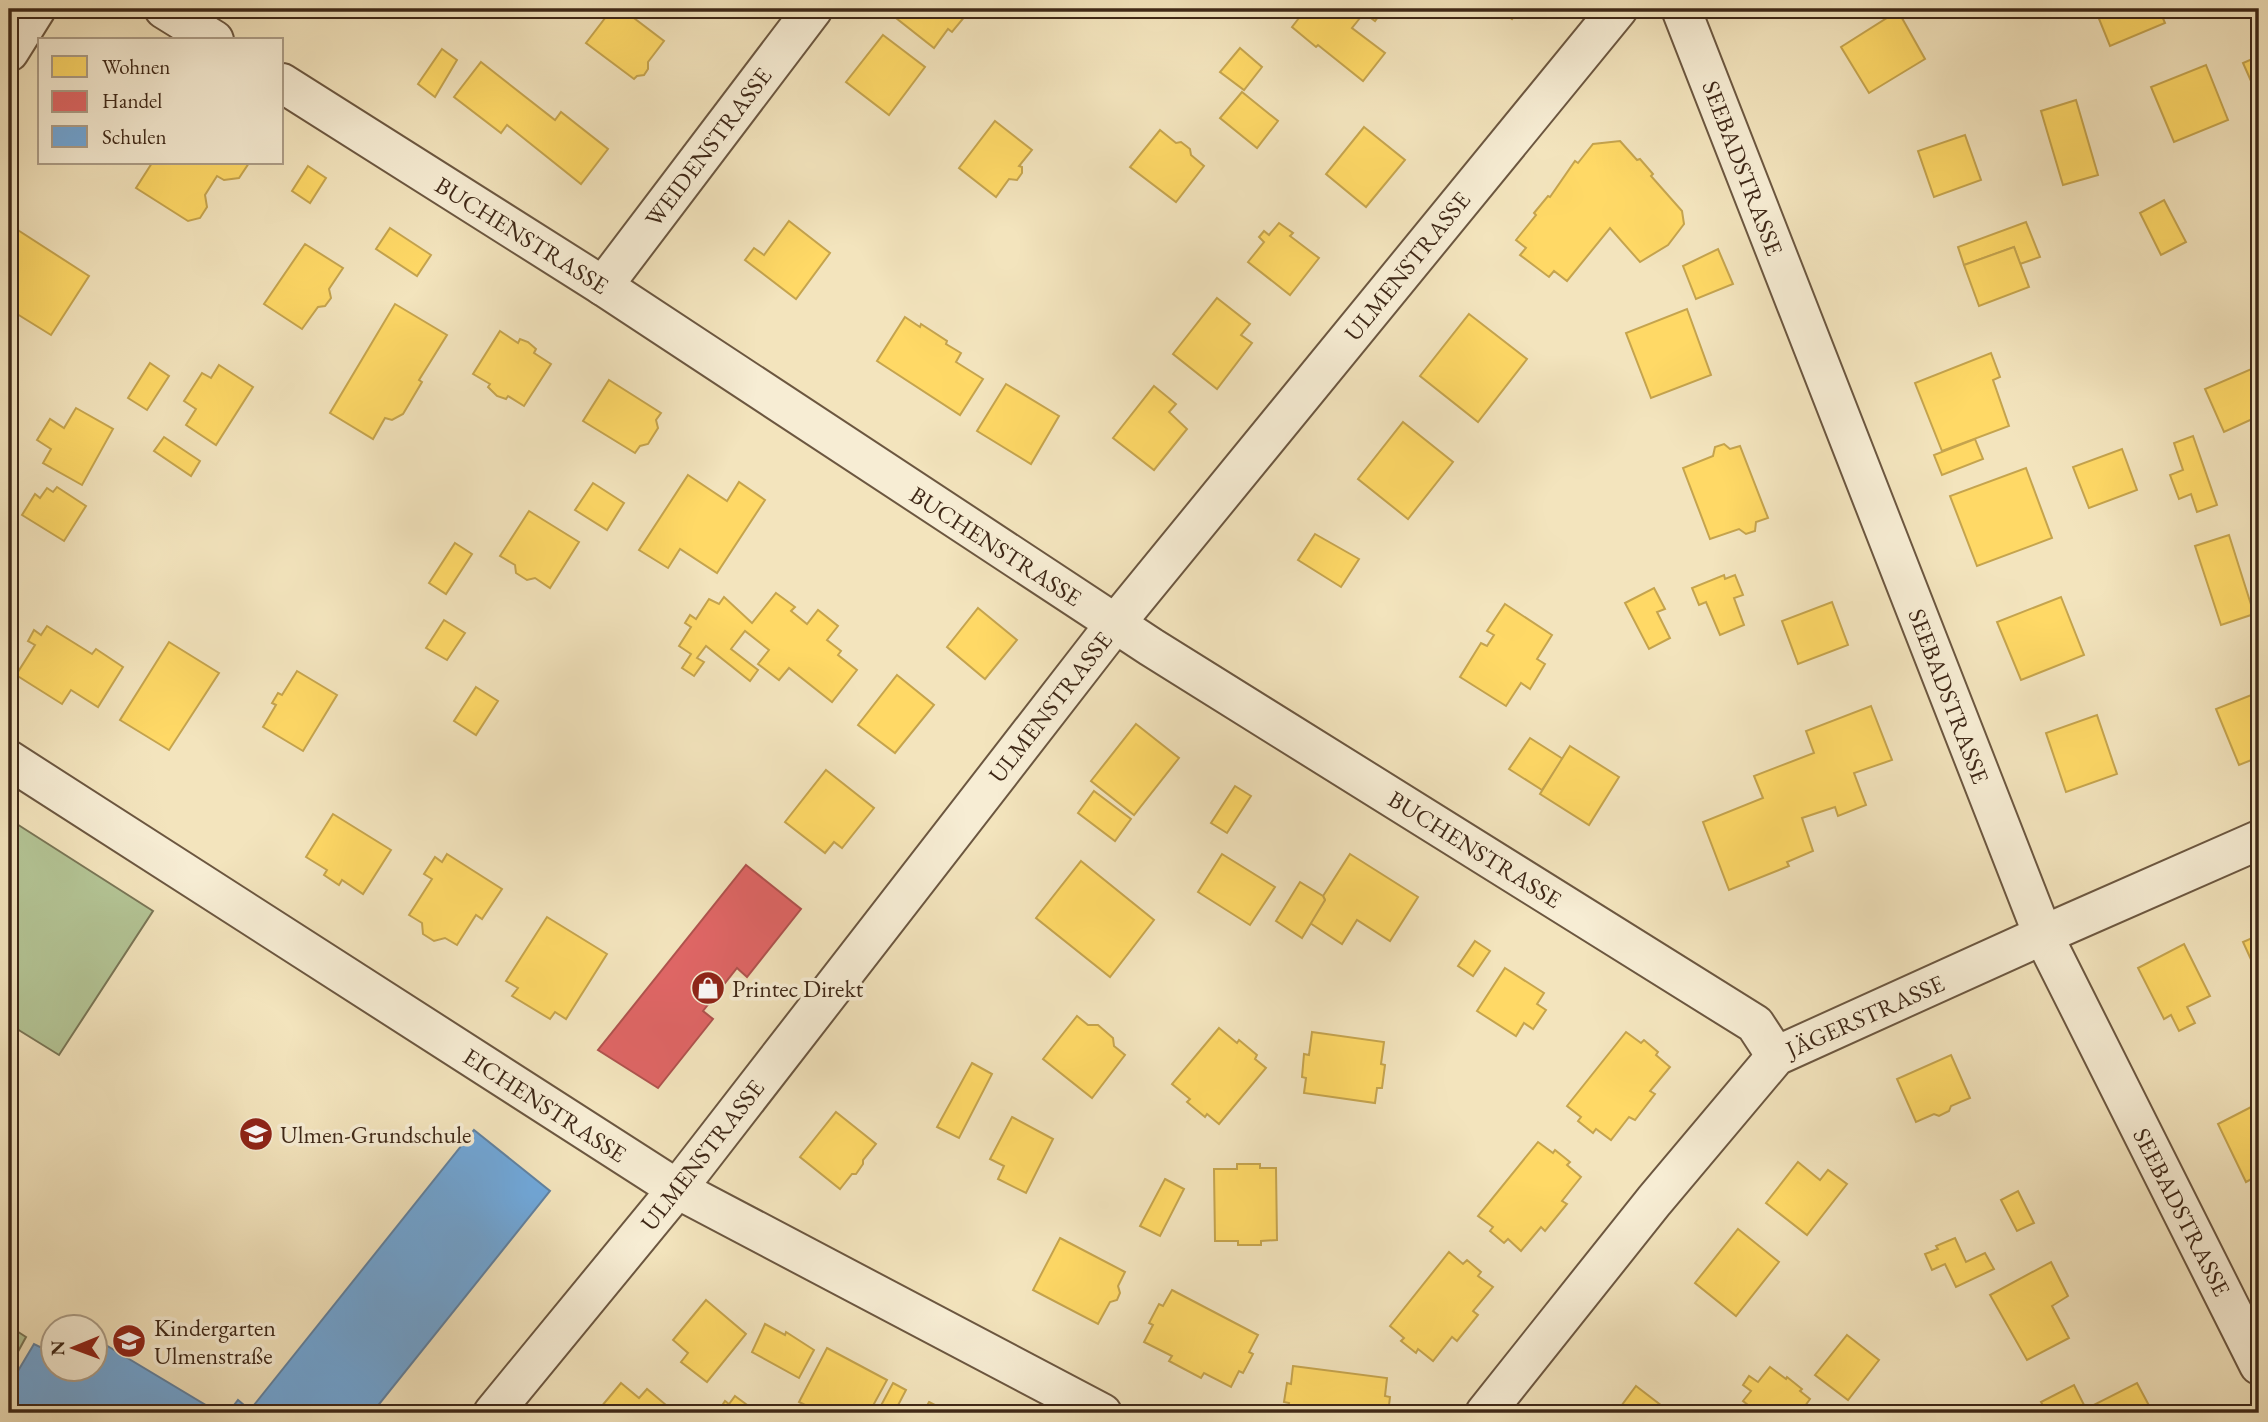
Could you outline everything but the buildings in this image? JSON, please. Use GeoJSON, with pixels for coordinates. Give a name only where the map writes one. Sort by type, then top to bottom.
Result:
{"type":"FeatureCollection","features":[{"type":"Feature","properties":{"kind":"street"},"geometry":{"type":"LineString","coordinates":[[9,52],[36,9]]}},
{"type":"Feature","properties":{"kind":"street"},"geometry":{"type":"LineString","coordinates":[[164,9],[211,38]]}},
{"type":"Feature","properties":{"kind":"street","name":"WEIDENSTRASSE"},"geometry":{"type":"LineString","coordinates":[[603,286],[813,9]]}},
{"type":"Feature","properties":{"kind":"street","name":"ULMENSTRASSE"},"geometry":{"type":"LineString","coordinates":[[493,1413],[677,1189],[1115,624],[1618,9]]}},
{"type":"Feature","properties":{"kind":"street","name":"SEEBADSTRASSE"},"geometry":{"type":"LineString","coordinates":[[1681,9],[2043,935],[2259,1365]]}},
{"type":"Feature","properties":{"kind":"street","name":"BUCHENSTRASSE"},"geometry":{"type":"LineString","coordinates":[[284,84],[603,286],[1115,624],[1755,1024],[1776,1056]]}},
{"type":"Feature","properties":{"kind":"street","name":"EICHENSTRASSE"},"geometry":{"type":"LineString","coordinates":[[9,760],[677,1189],[1102,1413]]}},
{"type":"Feature","properties":{"kind":"street","name":"JÄGERSTRASSE"},"geometry":{"type":"LineString","coordinates":[[1485,1413],[1654,1200],[1776,1056],[2259,840]]}},
{"type":"Feature","properties":{"kind":"green space"},"geometry":{"type":"Polygon","coordinates":[[[9,819],[153,911],[59,1055],[9,1024],[9,819]]]}},
{"type":"Feature","properties":{"kind":"green space"},"geometry":{"type":"Polygon","coordinates":[[[9,1326],[26,1337],[9,1368],[9,1326]]]}},
{"type":"Feature","properties":{"kind":"place","name":"Printec Direkt"},"geometry":{"type":"Point","coordinates":[708,988]}},
{"type":"Feature","properties":{"kind":"place","name":"Ulmen-Grundschule"},"geometry":{"type":"Point","coordinates":[256,1134]}},
{"type":"Feature","properties":{"kind":"place","name":"Kindergarten Ulmenstraße"},"geometry":{"type":"Point","coordinates":[129,1341]}}]}
